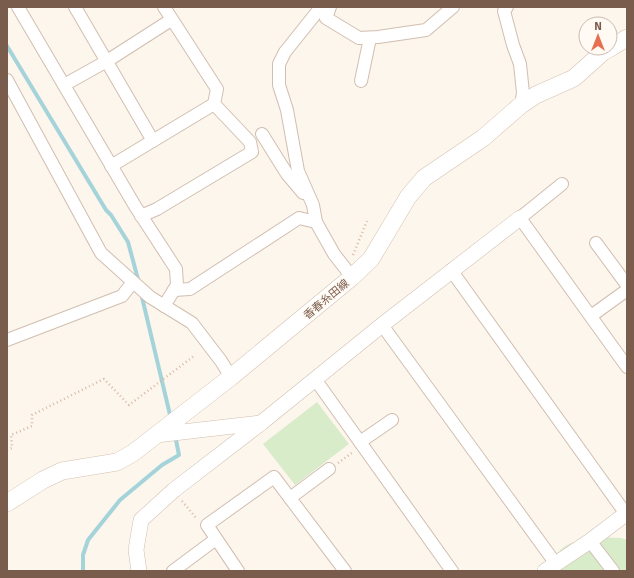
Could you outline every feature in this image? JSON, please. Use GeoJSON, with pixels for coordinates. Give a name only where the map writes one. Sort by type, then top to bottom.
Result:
{"type":"FeatureCollection","features":[{"type":"Feature","properties":{"kind":"main road","name":"香春糸田線"},"geometry":{"type":"LineString","coordinates":[[618,43],[627,38]]}},
{"type":"Feature","properties":{"kind":"main road","name":"香春糸田線"},"geometry":{"type":"LineString","coordinates":[[7,503],[43,480],[62,471],[117,462],[133,453],[231,377],[350,273],[372,259],[408,197],[424,178],[484,138],[521,105],[536,95],[574,78],[599,56]]}},
{"type":"Feature","properties":{"kind":"street"},"geometry":{"type":"LineString","coordinates":[[18,7],[141,216],[176,269],[177,286],[164,306]]}},
{"type":"Feature","properties":{"kind":"street"},"geometry":{"type":"LineString","coordinates":[[75,7],[153,141]]}},
{"type":"Feature","properties":{"kind":"street"},"geometry":{"type":"LineString","coordinates":[[111,166],[214,104],[217,90],[164,7]]}},
{"type":"Feature","properties":{"kind":"street"},"geometry":{"type":"LineString","coordinates":[[321,7],[285,52],[279,64],[279,85],[287,110],[298,171],[313,205],[316,222],[334,254],[350,273]]}},
{"type":"Feature","properties":{"kind":"street"},"geometry":{"type":"LineString","coordinates":[[330,7],[326,18],[359,38],[370,38],[426,30],[453,7]]}},
{"type":"Feature","properties":{"kind":"street"},"geometry":{"type":"LineString","coordinates":[[504,8],[513,45],[520,64],[523,93],[521,105]]}},
{"type":"Feature","properties":{"kind":"street"},"geometry":{"type":"LineString","coordinates":[[64,85],[107,61],[171,20]]}},
{"type":"Feature","properties":{"kind":"street"},"geometry":{"type":"LineString","coordinates":[[361,81],[370,38]]}},
{"type":"Feature","properties":{"kind":"street"},"geometry":{"type":"LineString","coordinates":[[7,80],[101,253],[150,297],[192,323],[221,361],[231,377]]}},
{"type":"Feature","properties":{"kind":"street"},"geometry":{"type":"LineString","coordinates":[[141,216],[157,209],[252,152],[250,142],[214,104]]}},
{"type":"Feature","properties":{"kind":"street"},"geometry":{"type":"LineString","coordinates":[[262,134],[287,174],[313,205]]}},
{"type":"Feature","properties":{"kind":"street"},"geometry":{"type":"LineString","coordinates":[[139,571],[136,550],[141,520],[174,490],[261,423],[451,270],[562,184]]}},
{"type":"Feature","properties":{"kind":"street"},"geometry":{"type":"LineString","coordinates":[[174,290],[190,289],[299,218],[316,222]]}},
{"type":"Feature","properties":{"kind":"street"},"geometry":{"type":"LineString","coordinates":[[520,218],[627,367]]}},
{"type":"Feature","properties":{"kind":"street"},"geometry":{"type":"LineString","coordinates":[[596,243],[627,285]]}},
{"type":"Feature","properties":{"kind":"street"},"geometry":{"type":"LineString","coordinates":[[382,325],[551,567],[627,514],[451,270]]}},
{"type":"Feature","properties":{"kind":"street"},"geometry":{"type":"LineString","coordinates":[[7,340],[122,296],[133,282]]}},
{"type":"Feature","properties":{"kind":"street"},"geometry":{"type":"LineString","coordinates":[[591,316],[627,290]]}},
{"type":"Feature","properties":{"kind":"street"},"geometry":{"type":"LineString","coordinates":[[315,379],[452,571]]}},
{"type":"Feature","properties":{"kind":"street"},"geometry":{"type":"LineString","coordinates":[[361,444],[392,420]]}},
{"type":"Feature","properties":{"kind":"street"},"geometry":{"type":"LineString","coordinates":[[156,435],[261,423]]}},
{"type":"Feature","properties":{"kind":"street"},"geometry":{"type":"LineString","coordinates":[[290,498],[329,469]]}},
{"type":"Feature","properties":{"kind":"street"},"geometry":{"type":"LineString","coordinates":[[238,571],[207,525],[274,477],[345,571]]}},
{"type":"Feature","properties":{"kind":"street"},"geometry":{"type":"LineString","coordinates":[[173,571],[216,539]]}},
{"type":"Feature","properties":{"kind":"street"},"geometry":{"type":"LineString","coordinates":[[590,541],[613,571]]}},
{"type":"Feature","properties":{"kind":"path"},"geometry":{"type":"LineString","coordinates":[[350,273],[367,221]]}},
{"type":"Feature","properties":{"kind":"path"},"geometry":{"type":"LineString","coordinates":[[7,450],[12,448],[10,435],[32,426],[32,416],[98,382],[104,379],[129,405],[194,356]]}},
{"type":"Feature","properties":{"kind":"path"},"geometry":{"type":"LineString","coordinates":[[329,469],[361,444]]}},
{"type":"Feature","properties":{"kind":"path"},"geometry":{"type":"LineString","coordinates":[[174,490],[200,523],[207,525]]}},
{"type":"Feature","properties":{"kind":"green space"},"geometry":{"type":"Polygon","coordinates":[[[317,402],[349,444],[295,485],[263,444],[317,402]]]}},
{"type":"Feature","properties":{"kind":"green space"},"geometry":{"type":"Polygon","coordinates":[[[593,537],[621,538],[627,540],[627,571],[547,571],[547,568],[557,554],[566,546],[576,541],[593,537]]]}},
{"type":"Feature","properties":{"kind":"waterway"},"geometry":{"type":"LineString","coordinates":[[7,46],[106,210],[111,215],[128,242],[139,283]]}},
{"type":"Feature","properties":{"kind":"waterway"},"geometry":{"type":"LineString","coordinates":[[141,293],[171,419]]}},
{"type":"Feature","properties":{"kind":"waterway"},"geometry":{"type":"LineString","coordinates":[[83,571],[83,555],[88,540],[120,500],[162,465],[179,455],[175,435]]}}]}
